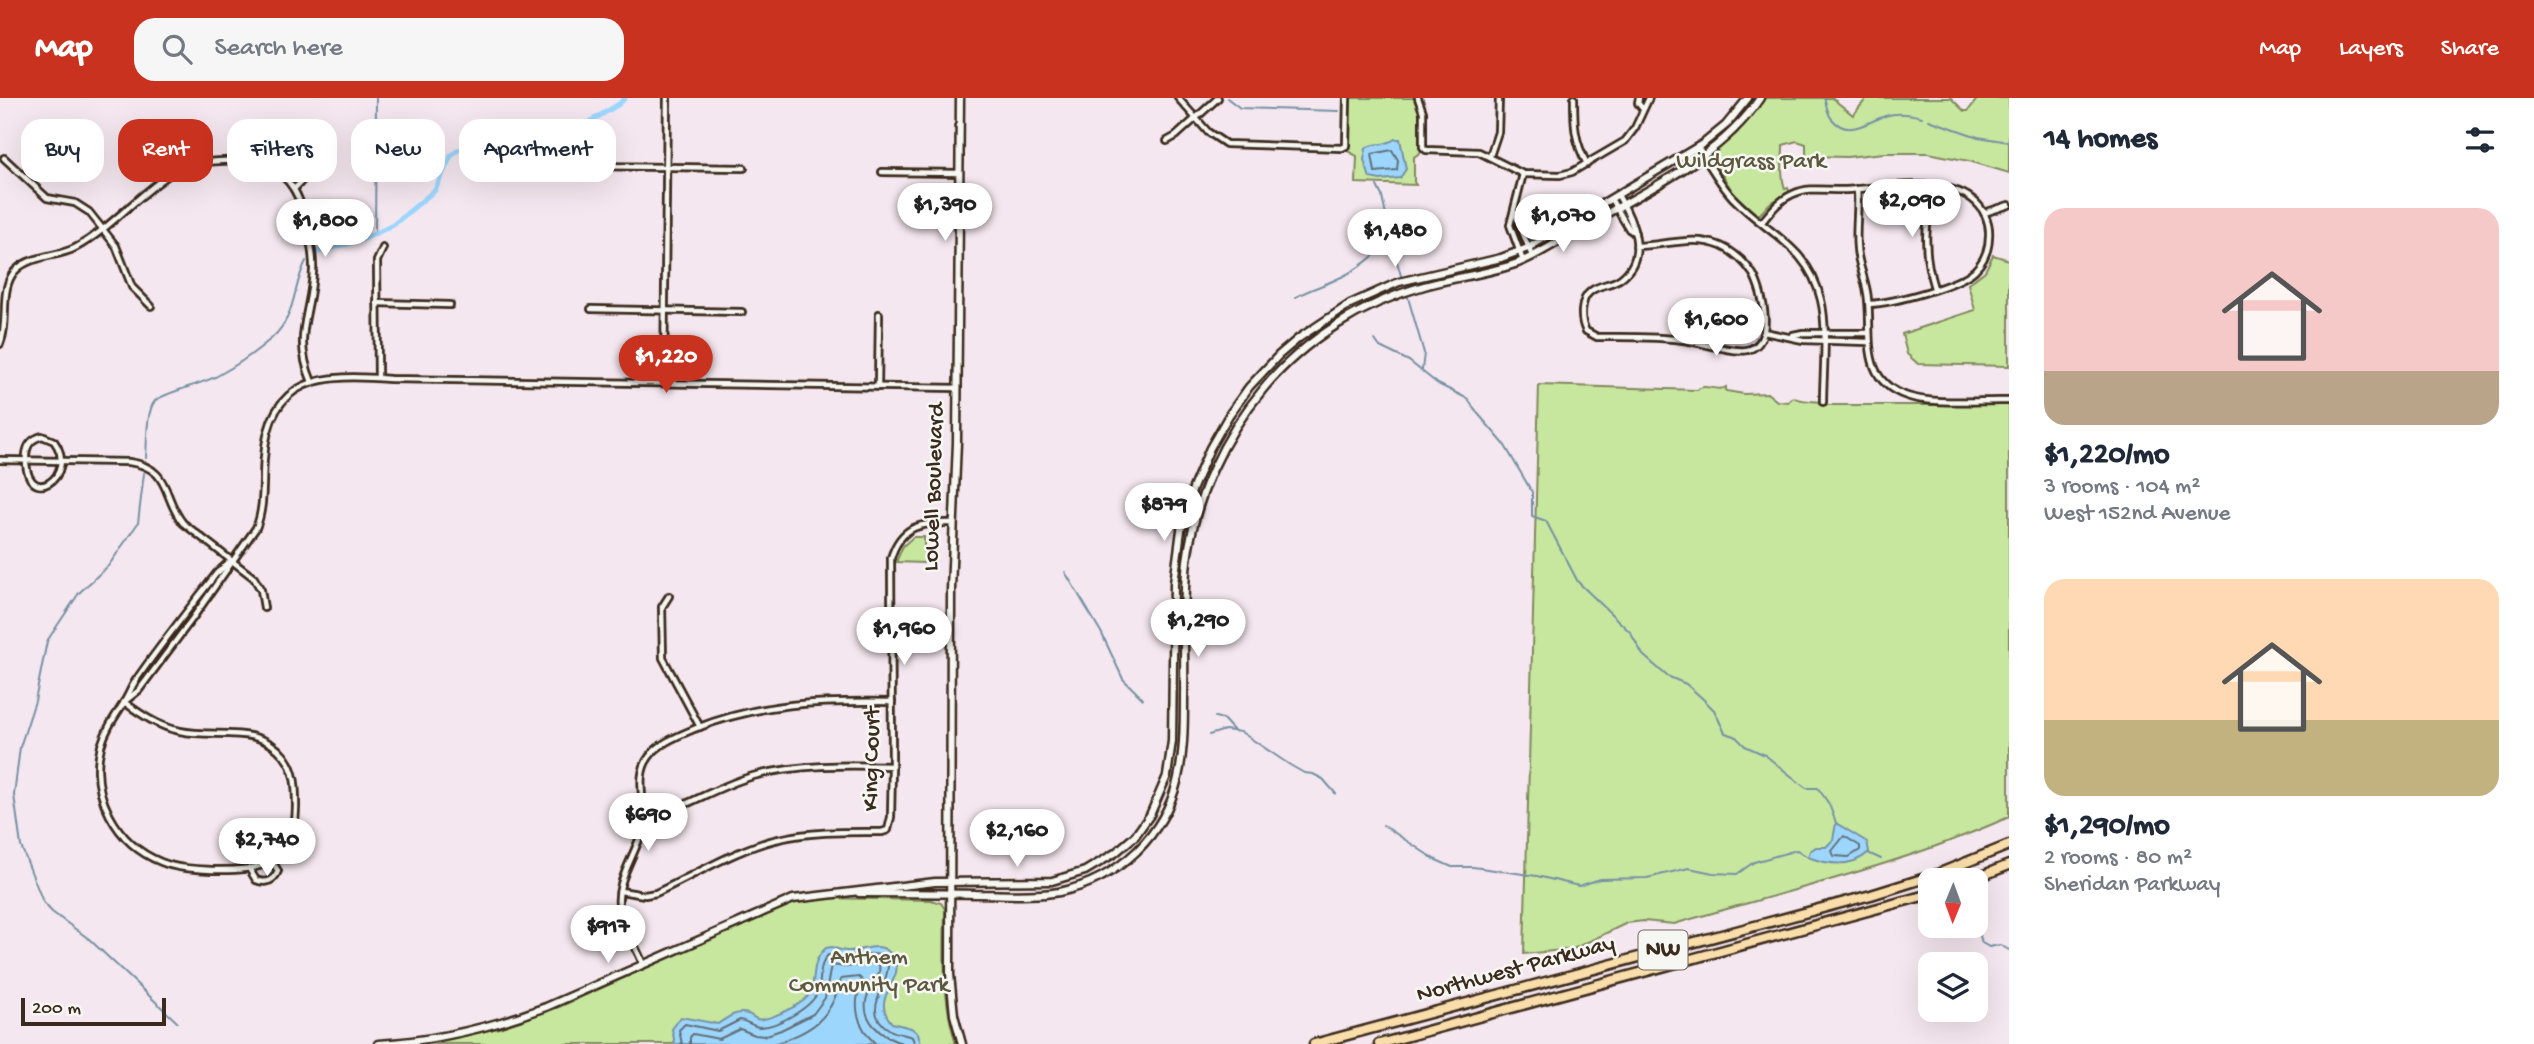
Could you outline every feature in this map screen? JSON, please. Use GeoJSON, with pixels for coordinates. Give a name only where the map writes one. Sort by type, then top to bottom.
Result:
{"type":"FeatureCollection","features":[{"type":"Feature","properties":{"kind":"highway","name":"Northwest Parkway"},"geometry":{"type":"LineString","coordinates":[[1314,1044],[1882,891],[1953,868],[2009,845]]}},
{"type":"Feature","properties":{"kind":"highway"},"geometry":{"type":"LineString","coordinates":[[1988,873],[2009,865]]}},
{"type":"Feature","properties":{"kind":"highway","name":"Northwest Parkway"},"geometry":{"type":"LineString","coordinates":[[1379,1044],[1918,897]]}},
{"type":"Feature","properties":{"kind":"main road","name":"Lowell Boulevard"},"geometry":{"type":"LineString","coordinates":[[960,98],[958,388],[950,673],[951,985],[954,1015],[962,1044]]}},
{"type":"Feature","properties":{"kind":"main road"},"geometry":{"type":"LineString","coordinates":[[378,1044],[447,1036],[512,1019],[546,1007],[779,903],[833,893],[951,882],[1034,882],[1069,877],[1108,859],[1129,842],[1145,823],[1162,792],[1171,759],[1175,565],[1185,513],[1202,463],[1233,408],[1255,380],[1279,355],[1320,322],[1376,291],[1424,274],[1501,258],[1528,247],[1698,147],[1726,125],[1748,98]]}},
{"type":"Feature","properties":{"kind":"main road"},"geometry":{"type":"LineString","coordinates":[[833,893],[1043,894],[1077,887],[1119,866],[1140,848],[1157,827],[1172,800],[1183,762],[1187,562],[1197,511],[1206,484],[1233,430],[1274,377],[1322,334],[1352,316],[1425,286],[1523,261],[1620,206],[1704,155],[1735,129],[1760,98]]}},
{"type":"Feature","properties":{"kind":"street"},"geometry":{"type":"LineString","coordinates":[[664,382],[667,98]]}},
{"type":"Feature","properties":{"kind":"street"},"geometry":{"type":"LineString","coordinates":[[1178,98],[1217,140],[1233,146],[1342,148],[1346,146],[1347,98]]}},
{"type":"Feature","properties":{"kind":"street"},"geometry":{"type":"LineString","coordinates":[[1167,141],[1218,98]]}},
{"type":"Feature","properties":{"kind":"street"},"geometry":{"type":"LineString","coordinates":[[1418,98],[1423,112],[1423,147],[1426,150],[1466,150],[1490,156],[1523,174],[1560,175],[1572,172],[1616,148],[1630,136],[1650,98]]}},
{"type":"Feature","properties":{"kind":"street"},"geometry":{"type":"LineString","coordinates":[[1490,156],[1498,132],[1499,98]]}},
{"type":"Feature","properties":{"kind":"street"},"geometry":{"type":"LineString","coordinates":[[1574,98],[1576,139],[1587,164]]}},
{"type":"Feature","properties":{"kind":"street"},"geometry":{"type":"LineString","coordinates":[[1639,98],[1638,103],[1643,109]]}},
{"type":"Feature","properties":{"kind":"street"},"geometry":{"type":"LineString","coordinates":[[1698,147],[1734,199],[1793,248],[1808,266],[1821,298],[1824,337],[1822,402]]}},
{"type":"Feature","properties":{"kind":"street"},"geometry":{"type":"LineString","coordinates":[[4,158],[42,194],[53,200],[80,205],[89,212],[120,252],[132,287],[151,306]]}},
{"type":"Feature","properties":{"kind":"street"},"geometry":{"type":"LineString","coordinates":[[0,344],[4,331],[3,304],[7,286],[16,269],[27,262],[76,247],[170,173],[202,162],[227,162]]}},
{"type":"Feature","properties":{"kind":"street"},"geometry":{"type":"LineString","coordinates":[[616,167],[744,169]]}},
{"type":"Feature","properties":{"kind":"street"},"geometry":{"type":"LineString","coordinates":[[882,172],[959,173]]}},
{"type":"Feature","properties":{"kind":"street"},"geometry":{"type":"LineString","coordinates":[[1523,174],[1510,225],[1523,261]]}},
{"type":"Feature","properties":{"kind":"street"},"geometry":{"type":"LineString","coordinates":[[288,182],[300,204],[313,264],[301,340],[304,360],[312,382]]}},
{"type":"Feature","properties":{"kind":"street"},"geometry":{"type":"LineString","coordinates":[[294,189],[300,182]]}},
{"type":"Feature","properties":{"kind":"street"},"geometry":{"type":"LineString","coordinates":[[1762,222],[1779,202],[1795,193],[1811,189],[1857,189],[1908,184],[1964,194],[1976,202],[1984,213],[1990,233],[1987,251],[1980,264],[1964,278],[1898,300],[1869,304]]}},
{"type":"Feature","properties":{"kind":"street"},"geometry":{"type":"LineString","coordinates":[[1932,187],[1925,227],[1925,248],[1934,288]]}},
{"type":"Feature","properties":{"kind":"street"},"geometry":{"type":"LineString","coordinates":[[1857,189],[1857,247],[1869,304],[1868,342],[1876,371],[1899,393],[1923,400],[2009,401]]}},
{"type":"Feature","properties":{"kind":"street"},"geometry":{"type":"LineString","coordinates":[[1614,197],[1635,227],[1634,260],[1625,274],[1614,282],[1596,288],[1586,297],[1583,323],[1589,334],[1597,337],[1680,340],[1740,350],[1754,347],[1760,341],[1764,332],[1764,309],[1757,283],[1743,262],[1730,251],[1712,243],[1695,240],[1636,246]]}},
{"type":"Feature","properties":{"kind":"street"},"geometry":{"type":"LineString","coordinates":[[1984,213],[2009,205]]}},
{"type":"Feature","properties":{"kind":"street"},"geometry":{"type":"LineString","coordinates":[[1514,210],[1532,256]]}},
{"type":"Feature","properties":{"kind":"street"},"geometry":{"type":"LineString","coordinates":[[378,377],[377,261],[383,248]]}},
{"type":"Feature","properties":{"kind":"street"},"geometry":{"type":"LineString","coordinates":[[377,303],[450,305]]}},
{"type":"Feature","properties":{"kind":"street"},"geometry":{"type":"LineString","coordinates":[[591,309],[743,312]]}},
{"type":"Feature","properties":{"kind":"street"},"geometry":{"type":"LineString","coordinates":[[878,387],[879,314]]}},
{"type":"Feature","properties":{"kind":"street"},"geometry":{"type":"LineString","coordinates":[[1764,332],[1791,336],[1803,332],[1868,342]]}},
{"type":"Feature","properties":{"kind":"street"},"geometry":{"type":"LineString","coordinates":[[1824,337],[1868,333]]}},
{"type":"Feature","properties":{"kind":"street"},"geometry":{"type":"LineString","coordinates":[[124,702],[139,690],[222,579],[231,561],[252,534],[259,521],[265,442],[272,418],[289,396],[312,382],[341,376],[958,388]]}},
{"type":"Feature","properties":{"kind":"street"},"geometry":{"type":"LineString","coordinates":[[43,436],[51,438],[57,444],[60,460],[55,480],[42,485],[33,482],[28,475],[26,460],[30,442],[43,436]]}},
{"type":"Feature","properties":{"kind":"street"},"geometry":{"type":"LineString","coordinates":[[0,460],[130,462],[145,466],[162,480],[183,523],[249,573],[258,583],[264,608]]}},
{"type":"Feature","properties":{"kind":"street","name":"King Court"},"geometry":{"type":"LineString","coordinates":[[620,891],[645,895],[656,893],[777,839],[825,832],[888,830],[891,817],[892,702],[890,568],[895,545],[909,530],[921,525],[953,523]]}},
{"type":"Feature","properties":{"kind":"street"},"geometry":{"type":"LineString","coordinates":[[124,702],[170,729],[194,733],[252,735],[278,749],[289,762],[295,778],[296,816],[290,840],[281,853],[272,861],[250,870],[192,869],[170,865],[143,853],[120,832],[104,803],[99,767],[105,735],[134,682],[215,574],[231,561]]}},
{"type":"Feature","properties":{"kind":"street"},"geometry":{"type":"LineString","coordinates":[[668,596],[662,607],[663,658],[700,727]]}},
{"type":"Feature","properties":{"kind":"street"},"geometry":{"type":"LineString","coordinates":[[185,614],[192,619]]}},
{"type":"Feature","properties":{"kind":"street"},"geometry":{"type":"LineString","coordinates":[[156,653],[163,658]]}},
{"type":"Feature","properties":{"kind":"street"},"geometry":{"type":"LineString","coordinates":[[643,964],[619,909],[620,891],[640,840],[644,819],[642,771],[648,758],[671,740],[741,713],[780,705],[815,702],[892,702]]}},
{"type":"Feature","properties":{"kind":"street"},"geometry":{"type":"LineString","coordinates":[[644,819],[666,814],[741,780],[775,771],[818,766],[891,766]]}},
{"type":"Feature","properties":{"kind":"street"},"geometry":{"type":"LineString","coordinates":[[250,870],[256,880],[269,881],[278,871],[272,861]]}},
{"type":"Feature","properties":{"kind":"green space"},"geometry":{"type":"Polygon","coordinates":[[[1347,98],[1418,98],[1421,103],[1425,149],[1414,157],[1416,185],[1356,183],[1357,156],[1342,148],[1346,145],[1347,98]]]}},
{"type":"Feature","properties":{"kind":"green space","name":"Wildgrass Park"},"geometry":{"type":"Polygon","coordinates":[[[1764,98],[1832,98],[1853,115],[1867,98],[1951,98],[1964,111],[1968,111],[1978,98],[2009,98],[2009,173],[1928,153],[1806,156],[1806,144],[1797,141],[1783,145],[1783,178],[1785,189],[1788,188],[1790,193],[1770,203],[1760,214],[1756,214],[1734,194],[1712,158],[1714,152],[1737,133],[1764,98]]]}},
{"type":"Feature","properties":{"kind":"green space"},"geometry":{"type":"Polygon","coordinates":[[[1993,255],[2009,260],[2009,366],[1918,364],[1907,354],[1902,334],[1975,310],[1968,284],[1985,271],[1993,255]]]}},
{"type":"Feature","properties":{"kind":"green space"},"geometry":{"type":"Polygon","coordinates":[[[1539,385],[1697,390],[1704,387],[1726,387],[1726,391],[1744,394],[1767,393],[1777,401],[1788,402],[1793,397],[1820,402],[1820,405],[2009,405],[2009,817],[1885,863],[1674,924],[1644,921],[1627,923],[1573,949],[1524,954],[1539,385]]]}},
{"type":"Feature","properties":{"kind":"green space"},"geometry":{"type":"Polygon","coordinates":[[[913,537],[924,537],[924,563],[896,562],[903,546],[913,537]]]}},
{"type":"Feature","properties":{"kind":"green space","name":"Anthem Community Park"},"geometry":{"type":"Polygon","coordinates":[[[817,898],[931,900],[941,903],[945,909],[946,994],[956,1044],[422,1044],[499,1028],[559,1007],[762,916],[817,898]]]}},
{"type":"Feature","properties":{"kind":"water"},"geometry":{"type":"Polygon","coordinates":[[[1400,139],[1406,169],[1400,178],[1370,178],[1364,160],[1366,148],[1400,139]]]}},
{"type":"Feature","properties":{"kind":"water"},"geometry":{"type":"Polygon","coordinates":[[[1836,823],[1867,842],[1869,852],[1855,861],[1840,864],[1808,857],[1810,851],[1816,847],[1826,847],[1833,840],[1836,823]]]}},
{"type":"Feature","properties":{"kind":"water"},"geometry":{"type":"Polygon","coordinates":[[[881,947],[890,953],[896,962],[896,971],[886,995],[885,1013],[892,1023],[911,1028],[918,1033],[921,1044],[675,1044],[672,1029],[681,1017],[718,1024],[740,1013],[757,1019],[767,1018],[799,1004],[811,990],[816,962],[820,955],[826,948],[853,951],[881,947]]]}},
{"type":"Feature","properties":{"kind":"waterway"},"geometry":{"type":"LineString","coordinates":[[375,235],[376,98]]}},
{"type":"Feature","properties":{"kind":"waterway"},"geometry":{"type":"LineString","coordinates":[[318,252],[364,239],[393,225],[435,190],[451,156],[458,150],[489,141],[568,135],[625,98]]}},
{"type":"Feature","properties":{"kind":"waterway"},"geometry":{"type":"LineString","coordinates":[[1227,98],[1240,108],[1339,111]]}},
{"type":"Feature","properties":{"kind":"waterway"},"geometry":{"type":"LineString","coordinates":[[1824,98],[1830,117],[1845,128],[1860,126],[1893,114],[1922,117]]}},
{"type":"Feature","properties":{"kind":"waterway"},"geometry":{"type":"LineString","coordinates":[[1929,120],[1978,137],[2009,142]]}},
{"type":"Feature","properties":{"kind":"waterway"},"geometry":{"type":"LineString","coordinates":[[1296,297],[1352,271],[1391,240],[1382,196],[1377,186]]}},
{"type":"Feature","properties":{"kind":"waterway"},"geometry":{"type":"LineString","coordinates":[[1391,241],[1402,279]]}},
{"type":"Feature","properties":{"kind":"waterway"},"geometry":{"type":"LineString","coordinates":[[146,458],[148,420],[155,401],[219,375],[272,338],[290,311],[306,261]]}},
{"type":"Feature","properties":{"kind":"waterway"},"geometry":{"type":"LineString","coordinates":[[1407,294],[1424,353],[1422,370]]}},
{"type":"Feature","properties":{"kind":"waterway"},"geometry":{"type":"LineString","coordinates":[[1375,340],[1380,347],[1409,361],[1438,384],[1468,399],[1504,444],[1532,492],[1532,516],[1546,521],[1578,582],[1630,632],[1643,655],[1667,676],[1686,684],[1714,710],[1725,733],[1735,736],[1745,746],[1765,755],[1806,788],[1818,788],[1829,804],[1836,823]]}},
{"type":"Feature","properties":{"kind":"waterway"},"geometry":{"type":"LineString","coordinates":[[144,473],[138,523],[109,565],[79,593],[47,641],[35,701],[20,747],[14,795],[21,846],[43,902],[52,912],[89,939],[177,1022]]}},
{"type":"Feature","properties":{"kind":"waterway"},"geometry":{"type":"LineString","coordinates":[[1065,572],[1101,632],[1123,679],[1143,699]]}},
{"type":"Feature","properties":{"kind":"waterway"},"geometry":{"type":"LineString","coordinates":[[1215,717],[1223,719],[1233,730]]}},
{"type":"Feature","properties":{"kind":"waterway"},"geometry":{"type":"LineString","coordinates":[[1209,735],[1225,730],[1241,732],[1290,765],[1323,779],[1336,794]]}},
{"type":"Feature","properties":{"kind":"waterway"},"geometry":{"type":"LineString","coordinates":[[1383,825],[1434,859],[1452,867],[1473,867],[1537,876],[1579,886],[1600,879],[1647,878],[1689,868],[1737,874],[1754,862],[1797,850],[1808,857]]}},
{"type":"Feature","properties":{"kind":"waterway"},"geometry":{"type":"LineString","coordinates":[[1868,853],[1881,859]]}},
{"type":"Feature","properties":{"kind":"waterway"},"geometry":{"type":"LineString","coordinates":[[1981,938],[1982,943],[1989,947],[2000,945],[2009,950]]}}]}
